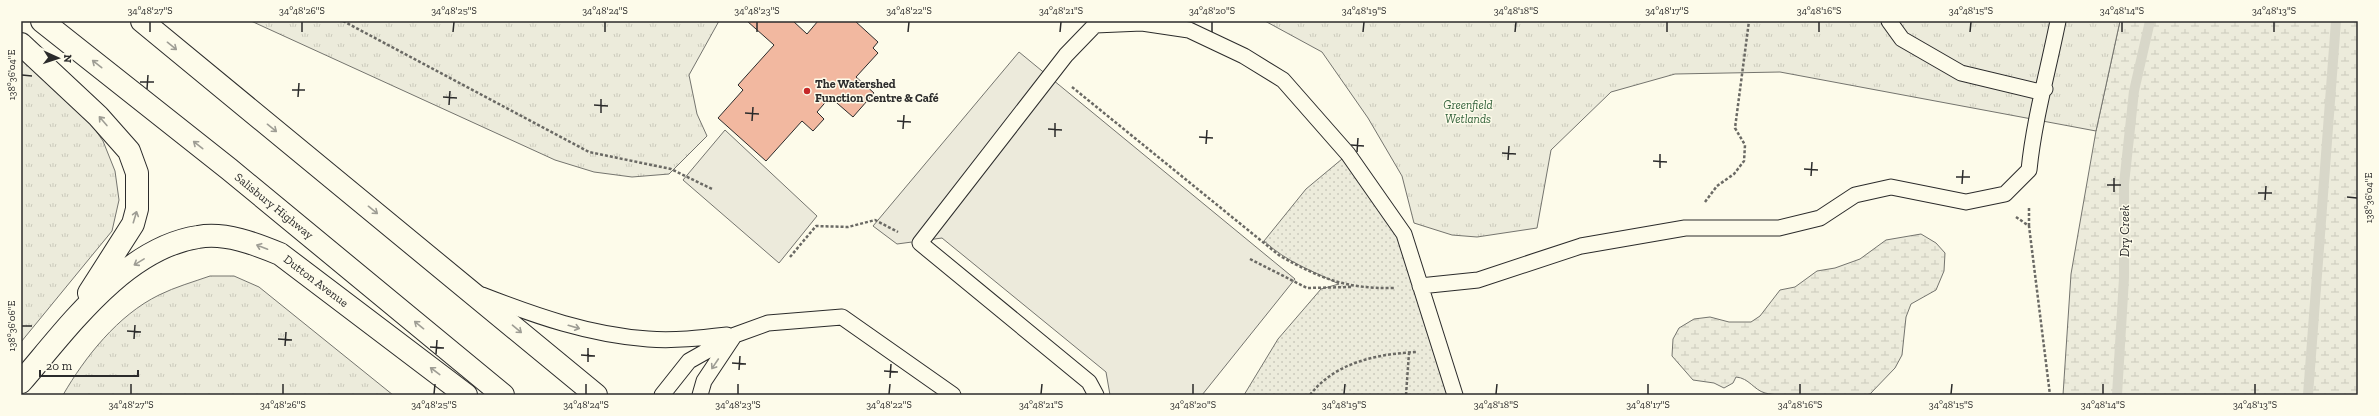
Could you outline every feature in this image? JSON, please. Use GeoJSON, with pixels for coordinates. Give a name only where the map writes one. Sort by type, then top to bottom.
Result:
{"type":"FeatureCollection","features":[{"type":"Feature","properties":{"kind":"main road","name":"Salisbury Highway"},"geometry":{"type":"LineString","coordinates":[[42,21],[235,174],[503,395]]}},
{"type":"Feature","properties":{"kind":"main road"},"geometry":{"type":"LineString","coordinates":[[142,21],[472,291],[596,395]]}},
{"type":"Feature","properties":{"kind":"main road","name":"Dutton Avenue"},"geometry":{"type":"LineString","coordinates":[[21,44],[98,116],[129,151],[137,173],[137,209],[133,224],[72,323]]}},
{"type":"Feature","properties":{"kind":"main road","name":"Dutton Avenue"},"geometry":{"type":"LineString","coordinates":[[21,382],[72,323],[125,270],[159,250],[198,236],[237,240],[266,248],[296,265],[466,395]]}},
{"type":"Feature","properties":{"kind":"lane"},"geometry":{"type":"LineString","coordinates":[[1889,21],[1902,39],[1961,73],[2036,91],[2045,90]]}},
{"type":"Feature","properties":{"kind":"lane"},"geometry":{"type":"LineString","coordinates":[[1420,286],[1478,280],[1581,246],[1685,228],[1779,228],[1820,218],[1855,195],[1892,187],[1966,202],[2005,194],[2029,170],[2032,132],[2045,90],[2058,21]]}},
{"type":"Feature","properties":{"kind":"lane"},"geometry":{"type":"LineString","coordinates":[[1096,395],[1089,382],[920,243],[1053,71],[1095,25],[1142,23],[1189,30],[1244,56],[1283,80],[1348,154],[1404,234],[1455,395]]}},
{"type":"Feature","properties":{"kind":"lane"},"geometry":{"type":"LineString","coordinates":[[472,291],[536,316],[594,332],[649,339],[735,335]]}},
{"type":"Feature","properties":{"kind":"lane"},"geometry":{"type":"LineString","coordinates":[[662,395],[689,361],[735,335],[768,323],[842,316],[953,395]]}},
{"type":"Feature","properties":{"kind":"lane"},"geometry":{"type":"LineString","coordinates":[[700,395],[704,381],[735,335]]}},
{"type":"Feature","properties":{"kind":"path"},"geometry":{"type":"LineString","coordinates":[[343,21],[589,152],[671,169],[712,189]]}},
{"type":"Feature","properties":{"kind":"path"},"geometry":{"type":"LineString","coordinates":[[1685,228],[1717,186],[1734,174],[1744,161],[1745,145],[1735,128],[1749,21]]}},
{"type":"Feature","properties":{"kind":"path"},"geometry":{"type":"LineString","coordinates":[[1053,71],[1280,256],[1333,282],[1372,288],[1420,286]]}},
{"type":"Feature","properties":{"kind":"path"},"geometry":{"type":"LineString","coordinates":[[2013,215],[2029,226],[2050,395]]}},
{"type":"Feature","properties":{"kind":"path"},"geometry":{"type":"LineString","coordinates":[[790,257],[816,226],[848,227],[874,220],[920,243]]}},
{"type":"Feature","properties":{"kind":"path"},"geometry":{"type":"LineString","coordinates":[[1250,259],[1307,288],[1362,287]]}},
{"type":"Feature","properties":{"kind":"path"},"geometry":{"type":"LineString","coordinates":[[1310,395],[1333,375],[1354,363],[1370,357],[1409,352],[1406,395]]}},
{"type":"Feature","properties":{"kind":"green space"},"geometry":{"type":"Polygon","coordinates":[[[251,21],[719,21],[689,75],[697,114],[707,136],[669,174],[632,177],[594,172],[555,160],[251,21]]]}},
{"type":"Feature","properties":{"kind":"green space","name":"Greenfield Wetlands"},"geometry":{"type":"Polygon","coordinates":[[[1265,21],[2120,21],[2096,131],[1780,72],[1675,74],[1611,92],[1551,150],[1537,228],[1477,237],[1452,235],[1414,223],[1402,176],[1368,118],[1322,52],[1265,21]]]}},
{"type":"Feature","properties":{"kind":"green space"},"geometry":{"type":"Polygon","coordinates":[[[2120,21],[2358,21],[2358,395],[2063,395],[2071,274],[2096,131],[2120,21]]]}},
{"type":"Feature","properties":{"kind":"green space"},"geometry":{"type":"Polygon","coordinates":[[[21,54],[81,109],[103,141],[115,171],[119,200],[112,231],[21,342],[21,54]]]}},
{"type":"Feature","properties":{"kind":"green space"},"geometry":{"type":"Polygon","coordinates":[[[1348,154],[1404,234],[1455,395],[1244,395],[1278,339],[1321,289],[1339,284],[1291,261],[1264,241],[1306,189],[1348,154]]]}},
{"type":"Feature","properties":{"kind":"green space"},"geometry":{"type":"Polygon","coordinates":[[[1921,234],[1936,243],[1945,253],[1944,271],[1936,290],[1911,304],[1906,317],[1902,355],[1895,368],[1870,394],[1801,396],[1765,393],[1741,378],[1736,377],[1733,383],[1724,388],[1714,383],[1693,380],[1672,356],[1673,339],[1679,328],[1694,319],[1710,317],[1729,322],[1751,322],[1760,316],[1780,290],[1795,287],[1817,271],[1835,268],[1860,259],[1886,240],[1921,234]]]}},
{"type":"Feature","properties":{"kind":"green space"},"geometry":{"type":"Polygon","coordinates":[[[210,276],[234,276],[259,287],[393,395],[63,395],[92,352],[116,325],[144,303],[159,295],[210,276]]]}},
{"type":"Feature","properties":{"kind":"shaded area"},"geometry":{"type":"Polygon","coordinates":[[[1019,52],[1295,279],[1202,395],[1110,395],[1106,372],[942,238],[897,244],[873,226],[1019,52]]]}},
{"type":"Feature","properties":{"kind":"shaded area"},"geometry":{"type":"Polygon","coordinates":[[[725,130],[817,216],[779,263],[683,180],[725,130]]]}},
{"type":"Feature","properties":{"kind":"building","name":"The Watershed Function Centre & Café"},"geometry":{"type":"Polygon","coordinates":[[[747,21],[793,21],[807,34],[818,21],[855,21],[878,42],[873,48],[878,53],[856,77],[874,93],[853,117],[830,97],[817,112],[824,119],[813,131],[802,121],[766,161],[718,118],[743,90],[738,85],[774,45],[747,21]]]}},
{"type":"Feature","properties":{"kind":"waterway","name":"Dry Creek"},"geometry":{"type":"LineString","coordinates":[[2117,395],[2124,278],[2124,184],[2134,91],[2150,21]]}},
{"type":"Feature","properties":{"kind":"waterway","name":"Dry Creek"},"geometry":{"type":"LineString","coordinates":[[2308,395],[2336,21]]}},
{"type":"Feature","properties":{"kind":"place","name":"The Watershed Function Centre & Café"},"geometry":{"type":"Point","coordinates":[807,91]}}]}
